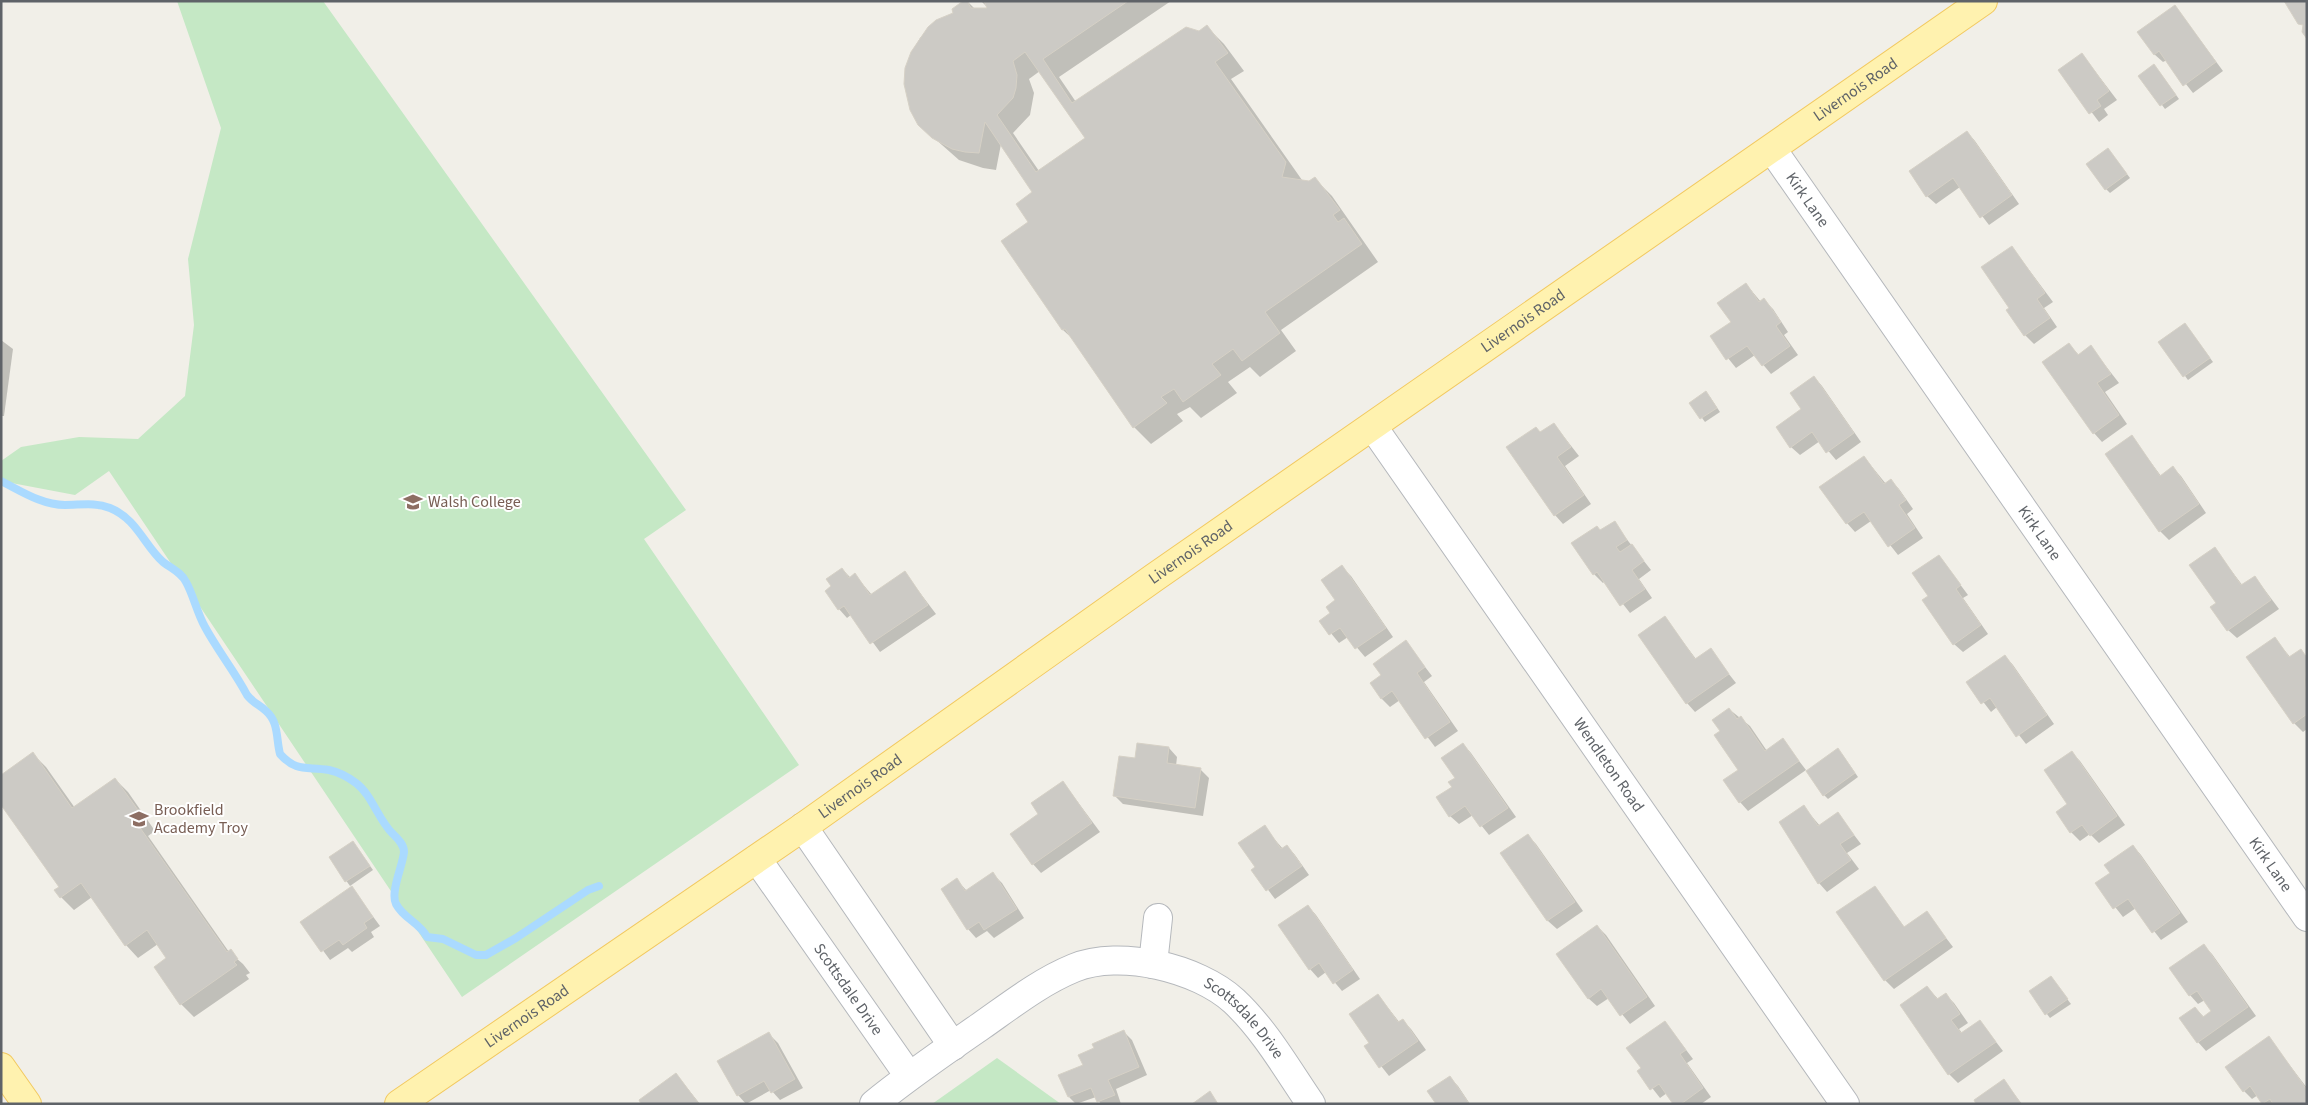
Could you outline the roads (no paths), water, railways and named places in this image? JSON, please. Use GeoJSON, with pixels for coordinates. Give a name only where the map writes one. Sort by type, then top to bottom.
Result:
{"type":"FeatureCollection","features":[{"type":"Feature","properties":{"kind":"main road","name":"Livernois Road"},"geometry":{"type":"LineString","coordinates":[[399,1104],[803,827],[1155,577],[1983,1]]}},
{"type":"Feature","properties":{"kind":"main road"},"geometry":{"type":"LineString","coordinates":[[1,1067],[27,1104]]}},
{"type":"Feature","properties":{"kind":"street","name":"Kirk Lane"},"geometry":{"type":"LineString","coordinates":[[1772,148],[2307,917]]}},
{"type":"Feature","properties":{"kind":"street","name":"Wendleton Road"},"geometry":{"type":"LineString","coordinates":[[1373,427],[1844,1104]]}},
{"type":"Feature","properties":{"kind":"street"},"geometry":{"type":"LineString","coordinates":[[803,827],[953,1046]]}},
{"type":"Feature","properties":{"kind":"street","name":"Scottsdale Drive"},"geometry":{"type":"LineString","coordinates":[[757,859],[909,1076],[1022,998],[1075,968],[1104,961],[1153,964],[1182,972],[1209,984],[1232,1000],[1251,1018],[1312,1104]]}},
{"type":"Feature","properties":{"kind":"street"},"geometry":{"type":"LineString","coordinates":[[1153,964],[1158,918]]}},
{"type":"Feature","properties":{"kind":"street"},"geometry":{"type":"LineString","coordinates":[[874,1104],[909,1076]]}},
{"type":"Feature","properties":{"kind":"waterway"},"geometry":{"type":"LineString","coordinates":[[1,481],[48,503],[65,505],[88,504],[110,508],[134,525],[156,555],[182,576],[215,645],[247,695],[266,711],[273,720],[280,754],[297,766],[332,771],[356,783],[362,788],[387,827],[402,844],[404,852],[396,886],[396,904],[427,937],[443,939],[476,955],[486,955],[516,938],[588,890],[599,886]]}},
{"type":"Feature","properties":{"kind":"place","name":"Walsh College"},"geometry":{"type":"Point","coordinates":[413,502]}},
{"type":"Feature","properties":{"kind":"place","name":"Brookfield Academy Troy"},"geometry":{"type":"Point","coordinates":[139,819]}}]}
